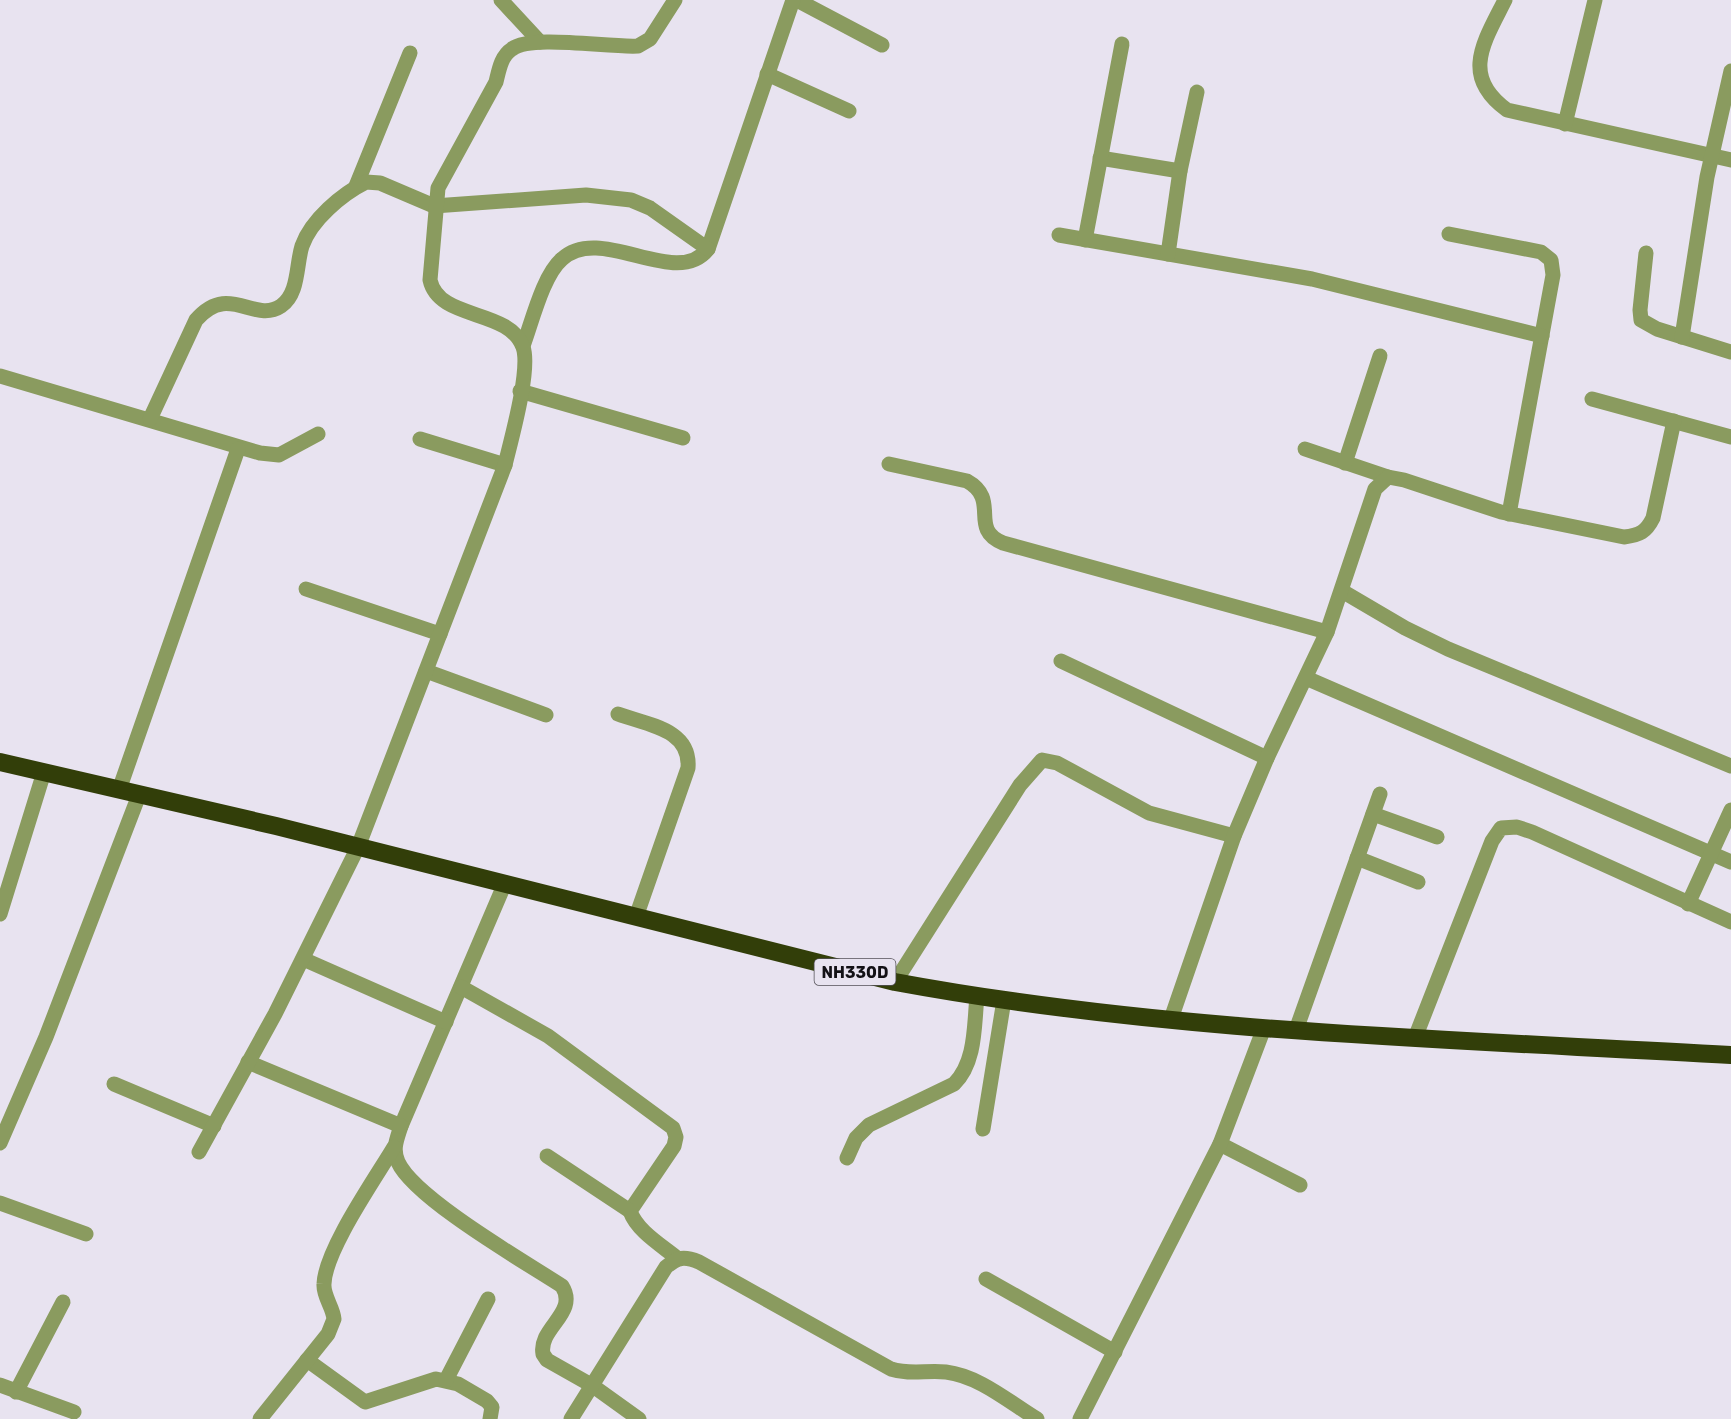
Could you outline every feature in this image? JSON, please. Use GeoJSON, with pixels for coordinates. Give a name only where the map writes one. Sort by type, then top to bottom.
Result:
{"type":"FeatureCollection","features":[{"type":"Feature","properties":{"kind":"highway","name":"NH330D"},"geometry":{"type":"LineString","coordinates":[[0,762],[505,883],[895,982],[977,996],[1264,1028],[1731,1055]]}},
{"type":"Feature","properties":{"kind":"street"},"geometry":{"type":"LineString","coordinates":[[501,0],[540,42]]}},
{"type":"Feature","properties":{"kind":"street"},"geometry":{"type":"LineString","coordinates":[[199,1152],[303,959],[358,847],[505,465],[525,359],[523,346],[515,335],[505,328],[441,300],[433,292],[430,280],[434,206],[438,188],[496,82],[501,63],[512,48],[540,42],[638,45],[650,39],[675,0]]}},
{"type":"Feature","properties":{"kind":"street"},"geometry":{"type":"LineString","coordinates":[[523,346],[551,272],[562,258],[580,249],[601,248],[689,263],[700,259],[708,249],[767,74],[795,0],[882,45]]}},
{"type":"Feature","properties":{"kind":"street"},"geometry":{"type":"LineString","coordinates":[[1505,0],[1481,49],[1479,67],[1487,92],[1507,111],[1731,160]]}},
{"type":"Feature","properties":{"kind":"street"},"geometry":{"type":"LineString","coordinates":[[1565,124],[1595,0]]}},
{"type":"Feature","properties":{"kind":"street"},"geometry":{"type":"LineString","coordinates":[[1085,240],[1122,44]]}},
{"type":"Feature","properties":{"kind":"street"},"geometry":{"type":"LineString","coordinates":[[356,186],[410,52]]}},
{"type":"Feature","properties":{"kind":"street"},"geometry":{"type":"LineString","coordinates":[[1682,338],[1711,156],[1731,70]]}},
{"type":"Feature","properties":{"kind":"street"},"geometry":{"type":"LineString","coordinates":[[767,74],[849,111]]}},
{"type":"Feature","properties":{"kind":"street"},"geometry":{"type":"LineString","coordinates":[[1168,254],[1180,171],[1197,92]]}},
{"type":"Feature","properties":{"kind":"street"},"geometry":{"type":"LineString","coordinates":[[1100,159],[1180,171]]}},
{"type":"Feature","properties":{"kind":"street"},"geometry":{"type":"LineString","coordinates":[[150,419],[196,320],[214,305],[228,303],[268,311],[281,306],[294,287],[302,246],[310,230],[356,186],[366,182],[380,183],[434,206],[609,196],[631,200],[650,208],[708,249]]}},
{"type":"Feature","properties":{"kind":"street"},"geometry":{"type":"LineString","coordinates":[[1449,234],[1541,252],[1551,260],[1553,275],[1509,514]]}},
{"type":"Feature","properties":{"kind":"street"},"geometry":{"type":"LineString","coordinates":[[1059,235],[1312,279],[1542,336]]}},
{"type":"Feature","properties":{"kind":"street"},"geometry":{"type":"LineString","coordinates":[[1646,253],[1641,320],[1647,326],[1731,352]]}},
{"type":"Feature","properties":{"kind":"street"},"geometry":{"type":"LineString","coordinates":[[1346,463],[1380,356]]}},
{"type":"Feature","properties":{"kind":"street"},"geometry":{"type":"LineString","coordinates":[[0,376],[150,419],[238,449],[279,454],[318,434]]}},
{"type":"Feature","properties":{"kind":"street"},"geometry":{"type":"LineString","coordinates":[[520,392],[683,438]]}},
{"type":"Feature","properties":{"kind":"street"},"geometry":{"type":"LineString","coordinates":[[1592,399],[1731,437]]}},
{"type":"Feature","properties":{"kind":"street"},"geometry":{"type":"LineString","coordinates":[[1305,449],[1509,514],[1624,537],[1639,535],[1647,530],[1653,518],[1674,421]]}},
{"type":"Feature","properties":{"kind":"street"},"geometry":{"type":"LineString","coordinates":[[420,439],[505,465]]}},
{"type":"Feature","properties":{"kind":"street"},"geometry":{"type":"LineString","coordinates":[[119,790],[238,449]]}},
{"type":"Feature","properties":{"kind":"street"},"geometry":{"type":"LineString","coordinates":[[889,464],[967,481],[979,487],[985,499],[985,528],[991,538],[1003,543],[1327,632]]}},
{"type":"Feature","properties":{"kind":"street"},"geometry":{"type":"LineString","coordinates":[[1171,1019],[1234,836],[1267,758],[1327,632],[1375,489],[1388,477]]}},
{"type":"Feature","properties":{"kind":"street"},"geometry":{"type":"LineString","coordinates":[[306,589],[440,634]]}},
{"type":"Feature","properties":{"kind":"street"},"geometry":{"type":"LineString","coordinates":[[1342,591],[1429,641],[1731,766]]}},
{"type":"Feature","properties":{"kind":"street"},"geometry":{"type":"LineString","coordinates":[[1061,662],[1267,758]]}},
{"type":"Feature","properties":{"kind":"street"},"geometry":{"type":"LineString","coordinates":[[426,671],[546,715]]}},
{"type":"Feature","properties":{"kind":"street"},"geometry":{"type":"LineString","coordinates":[[1305,678],[1731,862]]}},
{"type":"Feature","properties":{"kind":"street"},"geometry":{"type":"LineString","coordinates":[[618,714],[671,734],[684,743],[689,754],[688,768],[636,916]]}},
{"type":"Feature","properties":{"kind":"street"},"geometry":{"type":"LineString","coordinates":[[895,982],[1020,785],[1042,760],[1057,763],[1149,813],[1234,836]]}},
{"type":"Feature","properties":{"kind":"street"},"geometry":{"type":"LineString","coordinates":[[0,914],[44,772]]}},
{"type":"Feature","properties":{"kind":"street"},"geometry":{"type":"LineString","coordinates":[[1296,1030],[1380,794]]}},
{"type":"Feature","properties":{"kind":"street"},"geometry":{"type":"LineString","coordinates":[[0,1143],[46,1036],[139,795]]}},
{"type":"Feature","properties":{"kind":"street"},"geometry":{"type":"LineString","coordinates":[[1688,904],[1713,854],[1731,810]]}},
{"type":"Feature","properties":{"kind":"street"},"geometry":{"type":"LineString","coordinates":[[1373,814],[1437,837]]}},
{"type":"Feature","properties":{"kind":"street"},"geometry":{"type":"LineString","coordinates":[[1415,1038],[1492,841],[1501,828],[1517,827],[1532,832],[1731,922]]}},
{"type":"Feature","properties":{"kind":"street"},"geometry":{"type":"LineString","coordinates":[[1357,858],[1418,882]]}},
{"type":"Feature","properties":{"kind":"street"},"geometry":{"type":"LineString","coordinates":[[260,1419],[328,1334],[334,1319],[333,1309],[323,1287],[325,1274],[338,1242],[394,1147],[400,1126],[505,883]]}},
{"type":"Feature","properties":{"kind":"street"},"geometry":{"type":"LineString","coordinates":[[303,959],[446,1022]]}},
{"type":"Feature","properties":{"kind":"street"},"geometry":{"type":"LineString","coordinates":[[461,987],[548,1036],[673,1128],[676,1137],[674,1146],[630,1211]]}},
{"type":"Feature","properties":{"kind":"street"},"geometry":{"type":"LineString","coordinates":[[848,1158],[856,1138],[869,1125],[954,1084],[963,1074],[969,1064],[977,996]]}},
{"type":"Feature","properties":{"kind":"street"},"geometry":{"type":"LineString","coordinates":[[983,1129],[1004,1000]]}},
{"type":"Feature","properties":{"kind":"street"},"geometry":{"type":"LineString","coordinates":[[1080,1419],[1220,1144],[1264,1028]]}},
{"type":"Feature","properties":{"kind":"street"},"geometry":{"type":"LineString","coordinates":[[248,1062],[400,1126]]}},
{"type":"Feature","properties":{"kind":"street"},"geometry":{"type":"LineString","coordinates":[[114,1084],[214,1126]]}},
{"type":"Feature","properties":{"kind":"street"},"geometry":{"type":"LineString","coordinates":[[1220,1144],[1300,1185]]}},
{"type":"Feature","properties":{"kind":"street"},"geometry":{"type":"LineString","coordinates":[[394,1147],[397,1161],[407,1177],[429,1197],[562,1286],[567,1294],[568,1302],[544,1341],[543,1354],[547,1360],[593,1386],[639,1419]]}},
{"type":"Feature","properties":{"kind":"street"},"geometry":{"type":"LineString","coordinates":[[547,1156],[630,1211],[633,1220],[641,1229],[677,1258],[699,1262],[891,1369],[907,1374],[944,1372],[962,1376],[1037,1419]]}},
{"type":"Feature","properties":{"kind":"street"},"geometry":{"type":"LineString","coordinates":[[0,1203],[86,1234]]}},
{"type":"Feature","properties":{"kind":"street"},"geometry":{"type":"LineString","coordinates":[[571,1419],[666,1268],[677,1258]]}},
{"type":"Feature","properties":{"kind":"street"},"geometry":{"type":"LineString","coordinates":[[986,1279],[1114,1352]]}},
{"type":"Feature","properties":{"kind":"street"},"geometry":{"type":"LineString","coordinates":[[446,1380],[488,1299]]}},
{"type":"Feature","properties":{"kind":"street"},"geometry":{"type":"LineString","coordinates":[[16,1392],[63,1302]]}},
{"type":"Feature","properties":{"kind":"street"},"geometry":{"type":"LineString","coordinates":[[307,1360],[365,1402],[436,1379],[446,1380],[488,1401],[492,1407],[490,1419]]}},
{"type":"Feature","properties":{"kind":"street"},"geometry":{"type":"LineString","coordinates":[[0,1385],[74,1412]]}}]}
